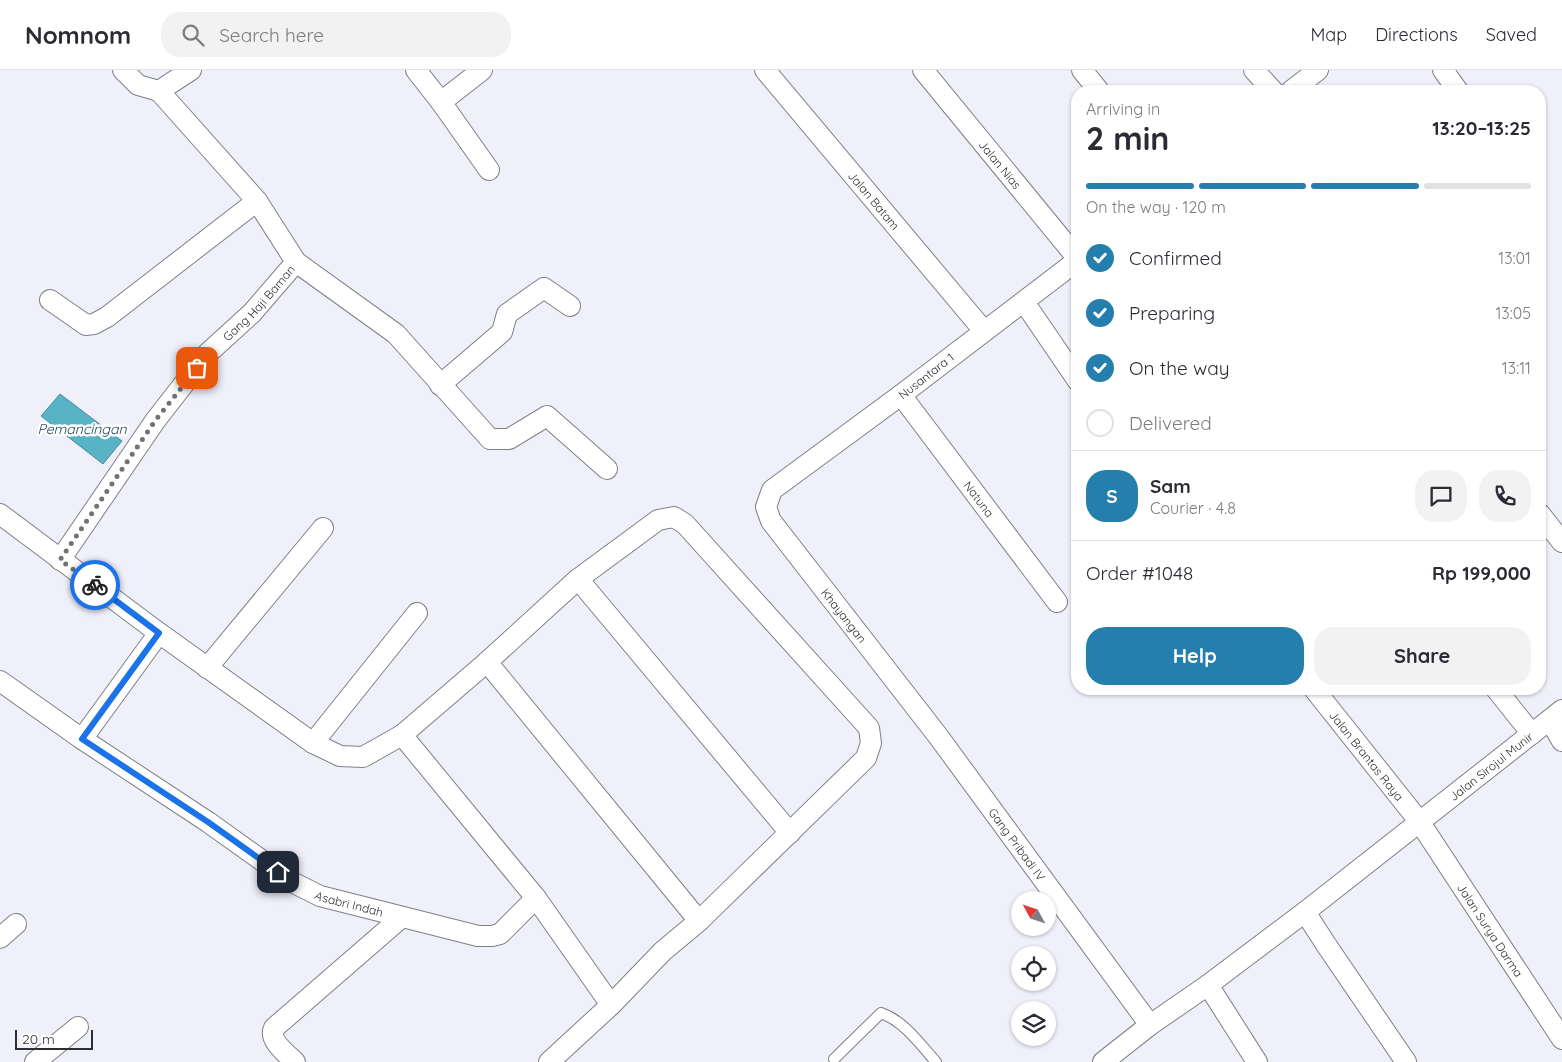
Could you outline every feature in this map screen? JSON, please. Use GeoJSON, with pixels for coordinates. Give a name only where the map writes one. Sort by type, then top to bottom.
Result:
{"type":"FeatureCollection","features":[{"type":"Feature","properties":{"kind":"street"},"geometry":{"type":"LineString","coordinates":[[123,70],[138,85],[159,92],[257,201],[296,262],[396,334],[490,439],[510,439],[547,416],[607,469]]}},
{"type":"Feature","properties":{"kind":"street"},"geometry":{"type":"LineString","coordinates":[[159,92],[191,70]]}},
{"type":"Feature","properties":{"kind":"street"},"geometry":{"type":"LineString","coordinates":[[416,70],[489,170]]}},
{"type":"Feature","properties":{"kind":"street"},"geometry":{"type":"LineString","coordinates":[[441,102],[482,70]]}},
{"type":"Feature","properties":{"kind":"street","name":"Jalan Batam"},"geometry":{"type":"LineString","coordinates":[[765,70],[984,331]]}},
{"type":"Feature","properties":{"kind":"street","name":"Jalan Nias"},"geometry":{"type":"LineString","coordinates":[[923,70],[1071,250]]}},
{"type":"Feature","properties":{"kind":"street"},"geometry":{"type":"LineString","coordinates":[[1082,70],[1094,85]]}},
{"type":"Feature","properties":{"kind":"street"},"geometry":{"type":"LineString","coordinates":[[1254,70],[1268,85]]}},
{"type":"Feature","properties":{"kind":"street"},"geometry":{"type":"LineString","coordinates":[[1299,85],[1318,70]]}},
{"type":"Feature","properties":{"kind":"street"},"geometry":{"type":"LineString","coordinates":[[1443,70],[1454,85]]}},
{"type":"Feature","properties":{"kind":"street"},"geometry":{"type":"LineString","coordinates":[[50,300],[86,325],[94,324],[107,318],[257,201]]}},
{"type":"Feature","properties":{"kind":"street","name":"Gang Haji Baman"},"geometry":{"type":"LineString","coordinates":[[60,560],[155,421],[202,362],[252,313],[296,262]]}},
{"type":"Feature","properties":{"kind":"street","name":"Nusantara 1"},"geometry":{"type":"LineString","coordinates":[[772,490],[902,395],[1071,265]]}},
{"type":"Feature","properties":{"kind":"street"},"geometry":{"type":"LineString","coordinates":[[440,384],[502,332],[507,314],[544,288],[570,306]]}},
{"type":"Feature","properties":{"kind":"street"},"geometry":{"type":"LineString","coordinates":[[1024,302],[1071,371]]}},
{"type":"Feature","properties":{"kind":"street","name":"Natuna"},"geometry":{"type":"LineString","coordinates":[[902,395],[1057,602]]}},
{"type":"Feature","properties":{"kind":"street","name":"Khayangan"},"geometry":{"type":"LineString","coordinates":[[772,490],[766,507],[771,522],[938,736]]}},
{"type":"Feature","properties":{"kind":"street"},"geometry":{"type":"LineString","coordinates":[[0,514],[159,633],[313,743],[340,756],[363,757],[402,735],[487,662],[578,579],[658,520],[674,517],[685,524],[869,728],[871,744],[866,758],[699,921],[662,951],[611,1005],[549,1062]]}},
{"type":"Feature","properties":{"kind":"street"},"geometry":{"type":"LineString","coordinates":[[1546,522],[1562,542]]}},
{"type":"Feature","properties":{"kind":"street"},"geometry":{"type":"LineString","coordinates":[[208,668],[323,528]]}},
{"type":"Feature","properties":{"kind":"street"},"geometry":{"type":"LineString","coordinates":[[578,579],[790,833]]}},
{"type":"Feature","properties":{"kind":"street"},"geometry":{"type":"LineString","coordinates":[[313,743],[417,612]]}},
{"type":"Feature","properties":{"kind":"street"},"geometry":{"type":"LineString","coordinates":[[82,739],[159,633]]}},
{"type":"Feature","properties":{"kind":"street"},"geometry":{"type":"LineString","coordinates":[[487,662],[699,921]]}},
{"type":"Feature","properties":{"kind":"street","name":"Asabri Indah"},"geometry":{"type":"LineString","coordinates":[[0,681],[82,739],[208,822],[292,882],[320,896],[478,936],[500,934],[536,898]]}},
{"type":"Feature","properties":{"kind":"street","name":"Jalan Brantas Raya"},"geometry":{"type":"LineString","coordinates":[[1319,695],[1419,821]]}},
{"type":"Feature","properties":{"kind":"street"},"geometry":{"type":"LineString","coordinates":[[1501,695],[1532,734]]}},
{"type":"Feature","properties":{"kind":"street"},"geometry":{"type":"LineString","coordinates":[[1556,715],[1562,741]]}},
{"type":"Feature","properties":{"kind":"street","name":"Jalan Sirojul Munir"},"geometry":{"type":"LineString","coordinates":[[1103,1062],[1150,1025],[1208,985],[1305,912],[1556,715]]}},
{"type":"Feature","properties":{"kind":"street"},"geometry":{"type":"LineString","coordinates":[[402,735],[536,898],[611,1005]]}},
{"type":"Feature","properties":{"kind":"street","name":"Gang Pribadi IV"},"geometry":{"type":"LineString","coordinates":[[938,736],[1150,1025]]}},
{"type":"Feature","properties":{"kind":"street","name":"Jalan Surya Darma"},"geometry":{"type":"LineString","coordinates":[[1419,821],[1562,1039]]}},
{"type":"Feature","properties":{"kind":"street"},"geometry":{"type":"LineString","coordinates":[[1305,912],[1406,1062]]}},
{"type":"Feature","properties":{"kind":"street"},"geometry":{"type":"LineString","coordinates":[[295,1062],[272,1038],[274,1028],[402,917]]}},
{"type":"Feature","properties":{"kind":"street"},"geometry":{"type":"LineString","coordinates":[[0,938],[16,924]]}},
{"type":"Feature","properties":{"kind":"street"},"geometry":{"type":"LineString","coordinates":[[1208,985],[1257,1062]]}},
{"type":"Feature","properties":{"kind":"street"},"geometry":{"type":"LineString","coordinates":[[35,1062],[78,1026]]}},
{"type":"Feature","properties":{"kind":"lane"},"geometry":{"type":"LineString","coordinates":[[834,1059],[881,1013],[892,1017],[903,1026],[936,1062]]}},
{"type":"Feature","properties":{"kind":"water","name":"Pemancingan"},"geometry":{"type":"Polygon","coordinates":[[[60,394],[122,441],[103,464],[41,416],[60,394]]]}},
{"type":"Feature","properties":{"kind":"way so far"},"geometry":{"type":"LineString","coordinates":[[95,585],[60,560],[155,421],[197,368]]}},
{"type":"Feature","properties":{"kind":"route"},"geometry":{"type":"LineString","coordinates":[[95,585],[159,633],[82,739],[208,822],[278,872]]}}]}
